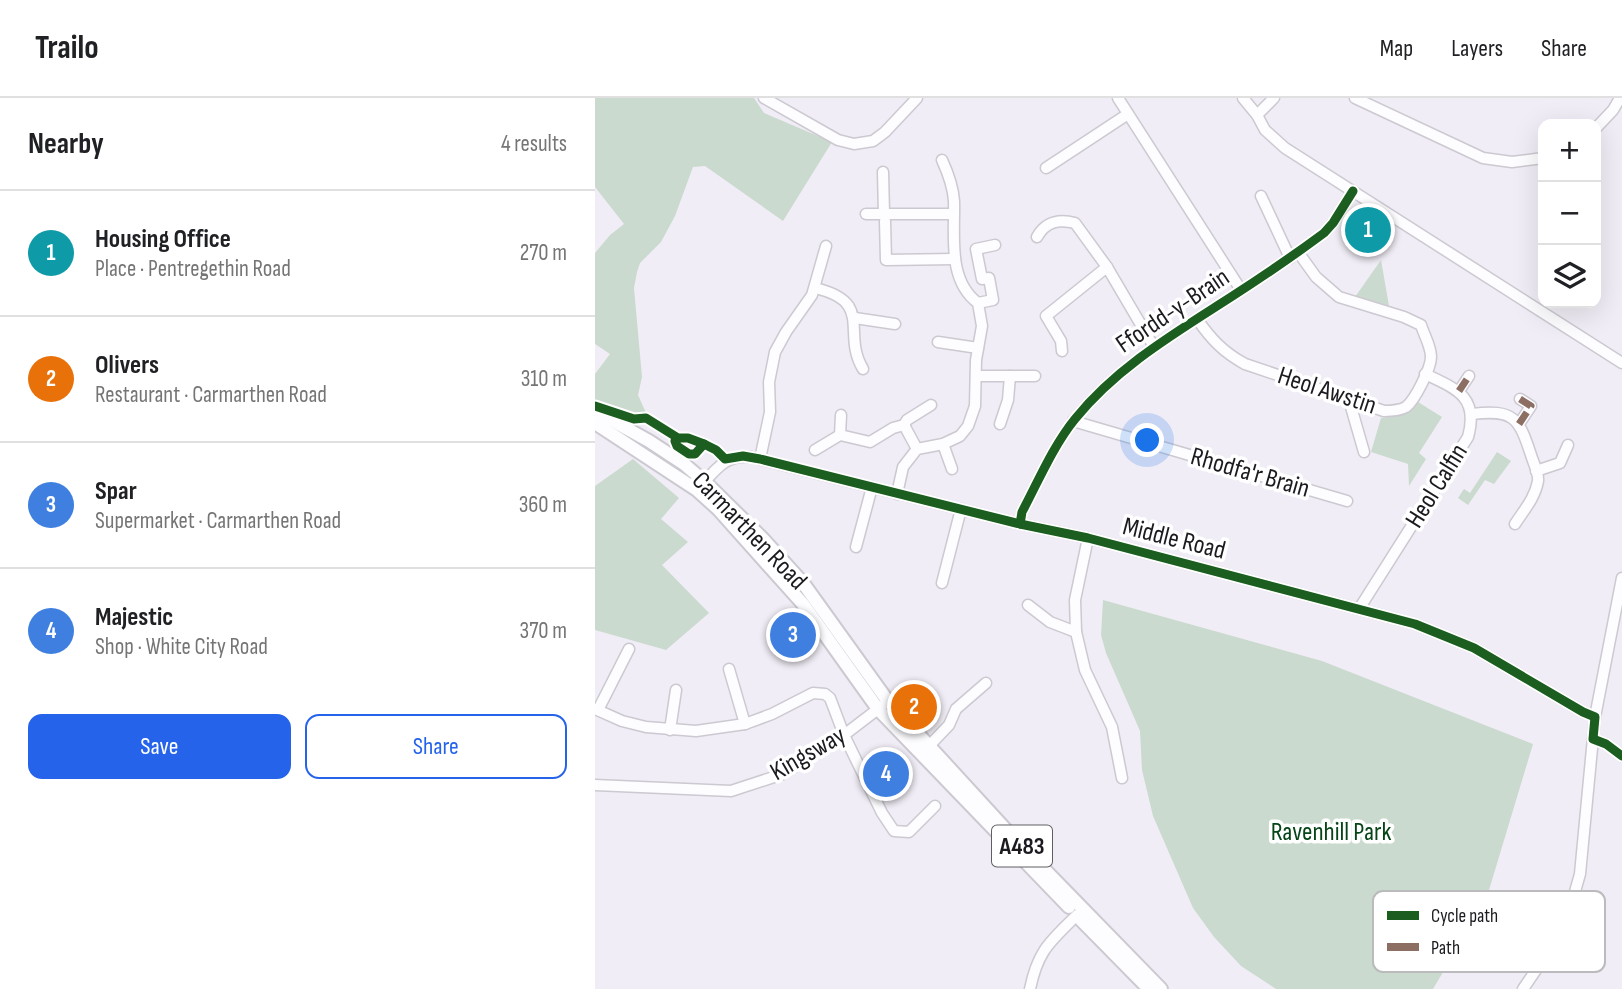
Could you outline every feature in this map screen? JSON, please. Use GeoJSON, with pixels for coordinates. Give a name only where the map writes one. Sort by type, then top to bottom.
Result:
{"type":"FeatureCollection","features":[{"type":"Feature","properties":{"kind":"main road","name":"Carmarthen Road"},"geometry":{"type":"LineString","coordinates":[[595,411],[684,464],[701,486]]}},
{"type":"Feature","properties":{"kind":"main road","name":"Carmarthen Road"},"geometry":{"type":"LineString","coordinates":[[595,423],[701,486],[764,540],[803,583],[883,705],[1149,989]]}},
{"type":"Feature","properties":{"kind":"main road","name":"Carmarthen Road"},"geometry":{"type":"LineString","coordinates":[[883,705],[929,746],[1007,831],[1161,989]]}},
{"type":"Feature","properties":{"kind":"street"},"geometry":{"type":"LineString","coordinates":[[764,98],[838,140],[854,144],[873,141],[917,98]]}},
{"type":"Feature","properties":{"kind":"street"},"geometry":{"type":"LineString","coordinates":[[1118,98],[1241,290]]}},
{"type":"Feature","properties":{"kind":"street"},"geometry":{"type":"LineString","coordinates":[[1243,98],[1265,130],[1285,148],[1622,363]]}},
{"type":"Feature","properties":{"kind":"street"},"geometry":{"type":"LineString","coordinates":[[1257,115],[1274,98]]}},
{"type":"Feature","properties":{"kind":"street"},"geometry":{"type":"LineString","coordinates":[[1355,98],[1483,158],[1512,162],[1538,159]]}},
{"type":"Feature","properties":{"kind":"street"},"geometry":{"type":"LineString","coordinates":[[1601,123],[1620,98]]}},
{"type":"Feature","properties":{"kind":"street"},"geometry":{"type":"LineString","coordinates":[[1046,168],[1128,114]]}},
{"type":"Feature","properties":{"kind":"street"},"geometry":{"type":"LineString","coordinates":[[897,494],[903,467],[917,449],[943,444],[960,436],[968,426],[975,406],[982,326],[978,303],[962,284],[955,259],[952,187],[942,160]]}},
{"type":"Feature","properties":{"kind":"street"},"geometry":{"type":"LineString","coordinates":[[883,172],[886,260],[955,259]]}},
{"type":"Feature","properties":{"kind":"street","name":"Ffordd-y-Brain"},"geometry":{"type":"LineString","coordinates":[[1020,524],[1022,512],[1073,421],[1111,381],[1154,347],[1324,233],[1353,191]]}},
{"type":"Feature","properties":{"kind":"street"},"geometry":{"type":"LineString","coordinates":[[1261,196],[1294,255]]}},
{"type":"Feature","properties":{"kind":"street"},"geometry":{"type":"LineString","coordinates":[[866,214],[884,218],[953,214]]}},
{"type":"Feature","properties":{"kind":"street"},"geometry":{"type":"LineString","coordinates":[[1037,237],[1041,229],[1053,221],[1076,223],[1107,267],[1154,347]]}},
{"type":"Feature","properties":{"kind":"street"},"geometry":{"type":"LineString","coordinates":[[978,303],[993,300],[989,278],[982,279],[977,248],[995,245]]}},
{"type":"Feature","properties":{"kind":"street"},"geometry":{"type":"LineString","coordinates":[[760,459],[771,411],[769,383],[775,352],[815,288],[826,246]]}},
{"type":"Feature","properties":{"kind":"street","name":"Heol Awstin"},"geometry":{"type":"LineString","coordinates":[[1197,318],[1212,341],[1226,354],[1245,364],[1384,411],[1406,407],[1414,399],[1431,359],[1420,325],[1337,295],[1294,255]]}},
{"type":"Feature","properties":{"kind":"street"},"geometry":{"type":"LineString","coordinates":[[1062,351],[1061,341],[1046,316],[1107,267]]}},
{"type":"Feature","properties":{"kind":"street"},"geometry":{"type":"LineString","coordinates":[[815,288],[833,292],[845,301],[855,318],[857,356],[863,369]]}},
{"type":"Feature","properties":{"kind":"street"},"geometry":{"type":"LineString","coordinates":[[855,318],[895,324]]}},
{"type":"Feature","properties":{"kind":"street"},"geometry":{"type":"LineString","coordinates":[[938,342],[978,348]]}},
{"type":"Feature","properties":{"kind":"street"},"geometry":{"type":"LineString","coordinates":[[1425,374],[1459,391],[1469,376]]}},
{"type":"Feature","properties":{"kind":"street"},"geometry":{"type":"LineString","coordinates":[[976,376],[1035,376]]}},
{"type":"Feature","properties":{"kind":"street"},"geometry":{"type":"LineString","coordinates":[[1000,424],[1008,400],[1010,376]]}},
{"type":"Feature","properties":{"kind":"street","name":"Heol Calfin"},"geometry":{"type":"LineString","coordinates":[[1359,609],[1463,448],[1472,414],[1459,391]]}},
{"type":"Feature","properties":{"kind":"street"},"geometry":{"type":"LineString","coordinates":[[1519,424],[1531,407],[1520,399]]}},
{"type":"Feature","properties":{"kind":"street"},"geometry":{"type":"LineString","coordinates":[[1349,400],[1366,445]]}},
{"type":"Feature","properties":{"kind":"street"},"geometry":{"type":"LineString","coordinates":[[815,450],[840,435],[870,442],[893,428],[904,425],[907,420],[931,405]]}},
{"type":"Feature","properties":{"kind":"street"},"geometry":{"type":"LineString","coordinates":[[1472,414],[1500,413],[1519,424],[1539,477],[1534,496],[1515,524]]}},
{"type":"Feature","properties":{"kind":"street"},"geometry":{"type":"LineString","coordinates":[[840,435],[841,415]]}},
{"type":"Feature","properties":{"kind":"street","name":"Rhodfa'r Brain"},"geometry":{"type":"LineString","coordinates":[[1073,421],[1347,501]]}},
{"type":"Feature","properties":{"kind":"street"},"geometry":{"type":"LineString","coordinates":[[904,425],[917,449]]}},
{"type":"Feature","properties":{"kind":"street"},"geometry":{"type":"LineString","coordinates":[[943,444],[951,469]]}},
{"type":"Feature","properties":{"kind":"street"},"geometry":{"type":"LineString","coordinates":[[1536,471],[1560,463],[1568,445]]}},
{"type":"Feature","properties":{"kind":"street","name":"Middle Road"},"geometry":{"type":"LineString","coordinates":[[701,486],[725,460],[743,456],[1020,524],[1088,538],[1415,624],[1474,648],[1595,717]]}},
{"type":"Feature","properties":{"kind":"street"},"geometry":{"type":"LineString","coordinates":[[856,547],[872,487]]}},
{"type":"Feature","properties":{"kind":"street"},"geometry":{"type":"LineString","coordinates":[[942,583],[961,509]]}},
{"type":"Feature","properties":{"kind":"street"},"geometry":{"type":"LineString","coordinates":[[1088,538],[1075,600],[1076,632],[1085,670],[1112,727],[1122,778]]}},
{"type":"Feature","properties":{"kind":"street"},"geometry":{"type":"LineString","coordinates":[[1575,891],[1584,842],[1595,717],[1622,578]]}},
{"type":"Feature","properties":{"kind":"street"},"geometry":{"type":"LineString","coordinates":[[1028,605],[1050,622],[1076,632]]}},
{"type":"Feature","properties":{"kind":"street"},"geometry":{"type":"LineString","coordinates":[[629,649],[596,710],[622,721],[670,730],[696,731],[745,724],[772,714],[813,692],[821,693],[830,698],[844,735],[882,813],[894,831],[909,832],[935,806]]}},
{"type":"Feature","properties":{"kind":"street"},"geometry":{"type":"LineString","coordinates":[[729,669],[745,724]]}},
{"type":"Feature","properties":{"kind":"street"},"geometry":{"type":"LineString","coordinates":[[929,746],[949,725],[956,709],[986,683]]}},
{"type":"Feature","properties":{"kind":"street"},"geometry":{"type":"LineString","coordinates":[[670,730],[676,690]]}},
{"type":"Feature","properties":{"kind":"street","name":"Kingsway"},"geometry":{"type":"LineString","coordinates":[[595,785],[731,791],[783,774],[844,735],[883,705]]}},
{"type":"Feature","properties":{"kind":"street"},"geometry":{"type":"LineString","coordinates":[[1593,739],[1606,744],[1622,756]]}},
{"type":"Feature","properties":{"kind":"street"},"geometry":{"type":"LineString","coordinates":[[1030,989],[1036,963],[1046,946],[1077,915]]}},
{"type":"Feature","properties":{"kind":"street"},"geometry":{"type":"LineString","coordinates":[[1523,989],[1535,972]]}},
{"type":"Feature","properties":{"kind":"green space"},"geometry":{"type":"Polygon","coordinates":[[[595,98],[754,98],[764,113],[832,142],[783,221],[705,166],[693,167],[675,216],[661,242],[640,263],[634,288],[642,377],[638,395],[647,415],[632,417],[595,402],[595,374],[610,354],[595,344],[595,253],[610,235],[624,224],[595,187],[595,98]]]}},
{"type":"Feature","properties":{"kind":"green space"},"geometry":{"type":"Polygon","coordinates":[[[1381,260],[1389,306],[1355,297],[1381,260]]]}},
{"type":"Feature","properties":{"kind":"green space"},"geometry":{"type":"Polygon","coordinates":[[[1418,402],[1442,417],[1419,453],[1426,459],[1409,486],[1408,464],[1371,452],[1381,418],[1401,413],[1418,402]]]}},
{"type":"Feature","properties":{"kind":"green space"},"geometry":{"type":"Polygon","coordinates":[[[1497,452],[1511,461],[1494,484],[1485,480],[1468,505],[1458,498],[1464,489],[1470,493],[1497,452]]]}},
{"type":"Feature","properties":{"kind":"green space"},"geometry":{"type":"Polygon","coordinates":[[[633,459],[679,498],[661,519],[688,542],[662,565],[709,613],[666,650],[595,630],[595,486],[633,459]]]}},
{"type":"Feature","properties":{"kind":"green space","name":"Ravenhill Park"},"geometry":{"type":"Polygon","coordinates":[[[1103,600],[1322,661],[1533,744],[1489,891],[1373,891],[1373,972],[1443,972],[1433,989],[1276,989],[1241,966],[1214,937],[1193,908],[1153,816],[1142,770],[1140,731],[1106,653],[1101,635],[1103,600]]]}},
{"type":"Feature","properties":{"kind":"marked path"},"geometry":{"type":"LineString","coordinates":[[1459,391],[1469,376]]}},
{"type":"Feature","properties":{"kind":"marked path"},"geometry":{"type":"LineString","coordinates":[[1519,424],[1531,406],[1520,399]]}},
{"type":"Feature","properties":{"kind":"cycle path"},"geometry":{"type":"LineString","coordinates":[[1020,524],[1022,512],[1053,452],[1091,400],[1148,352],[1324,233],[1353,191]]}},
{"type":"Feature","properties":{"kind":"cycle path"},"geometry":{"type":"LineString","coordinates":[[595,406],[634,419],[646,418],[678,438],[688,438],[704,444],[695,454],[689,454],[677,446],[675,441],[678,438]]}},
{"type":"Feature","properties":{"kind":"cycle path"},"geometry":{"type":"LineString","coordinates":[[704,444],[725,459],[743,456],[760,459],[1020,524],[1088,538],[1415,624],[1474,648],[1595,717],[1593,739],[1606,744],[1622,756]]}},
{"type":"Feature","properties":{"kind":"place","name":"Housing Office"},"geometry":{"type":"Point","coordinates":[1368,230]}},
{"type":"Feature","properties":{"kind":"place","name":"Spar"},"geometry":{"type":"Point","coordinates":[793,635]}},
{"type":"Feature","properties":{"kind":"place","name":"Olivers"},"geometry":{"type":"Point","coordinates":[914,707]}},
{"type":"Feature","properties":{"kind":"place","name":"Majestic"},"geometry":{"type":"Point","coordinates":[886,774]}}]}
